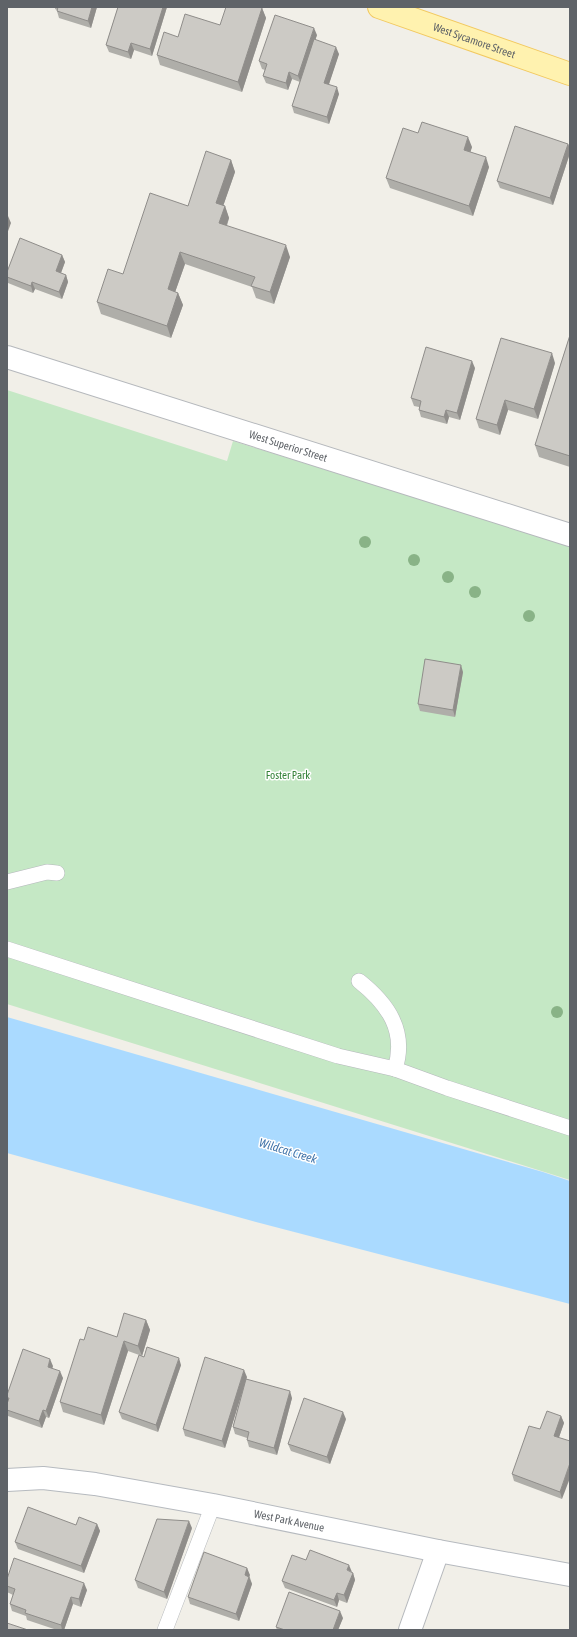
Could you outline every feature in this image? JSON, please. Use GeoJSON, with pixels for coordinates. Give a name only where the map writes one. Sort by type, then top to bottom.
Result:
{"type":"FeatureCollection","features":[{"type":"Feature","properties":{"kind":"main road","name":"West Sycamore Street"},"geometry":{"type":"LineString","coordinates":[[379,7],[570,74]]}},
{"type":"Feature","properties":{"kind":"street","name":"West Superior Street"},"geometry":{"type":"LineString","coordinates":[[7,357],[570,535]]}},
{"type":"Feature","properties":{"kind":"street","name":"West Park Avenue"},"geometry":{"type":"LineString","coordinates":[[7,1480],[43,1478],[95,1484],[213,1505],[438,1551],[570,1575]]}},
{"type":"Feature","properties":{"kind":"street"},"geometry":{"type":"LineString","coordinates":[[410,1630],[438,1551]]}},
{"type":"Feature","properties":{"kind":"lane"},"geometry":{"type":"LineString","coordinates":[[7,882],[48,872],[58,873]]}},
{"type":"Feature","properties":{"kind":"lane"},"geometry":{"type":"LineString","coordinates":[[7,948],[338,1056],[395,1069],[447,1088],[570,1128]]}},
{"type":"Feature","properties":{"kind":"lane"},"geometry":{"type":"LineString","coordinates":[[359,981],[373,992],[384,1005],[394,1021],[399,1038],[399,1055],[395,1069]]}},
{"type":"Feature","properties":{"kind":"lane"},"geometry":{"type":"LineString","coordinates":[[165,1630],[213,1505]]}},
{"type":"Feature","properties":{"kind":"green space","name":"Foster Park"},"geometry":{"type":"Polygon","coordinates":[[[7,390],[227,461],[233,441],[570,546],[570,1180],[7,1004],[7,390]]]}},
{"type":"Feature","properties":{"kind":"water","name":"Wildcat Creek"},"geometry":{"type":"Polygon","coordinates":[[[7,1017],[570,1181],[570,1304],[256,1222],[7,1153],[7,1017]]]}},
{"type":"Feature","properties":{"kind":"building"},"geometry":{"type":"Polygon","coordinates":[[[58,7],[92,7],[88,21],[57,11],[58,7]]]}},
{"type":"Feature","properties":{"kind":"building"},"geometry":{"type":"Polygon","coordinates":[[[118,7],[163,7],[150,49],[131,43],[128,52],[106,45],[118,7]]]}},
{"type":"Feature","properties":{"kind":"building"},"geometry":{"type":"Polygon","coordinates":[[[226,7],[262,8],[238,82],[157,55],[164,32],[178,37],[185,14],[220,25],[226,7]]]}},
{"type":"Feature","properties":{"kind":"building"},"geometry":{"type":"Polygon","coordinates":[[[275,15],[314,28],[298,76],[289,72],[286,83],[263,76],[267,64],[259,61],[275,15]]]}},
{"type":"Feature","properties":{"kind":"building"},"geometry":{"type":"Polygon","coordinates":[[[314,39],[336,47],[324,83],[337,87],[327,117],[292,106],[314,39]]]}},
{"type":"Feature","properties":{"kind":"building"},"geometry":{"type":"Polygon","coordinates":[[[422,122],[468,137],[464,150],[486,157],[469,206],[386,178],[403,128],[418,133],[422,122]]]}},
{"type":"Feature","properties":{"kind":"building"},"geometry":{"type":"Polygon","coordinates":[[[515,126],[568,144],[550,198],[497,181],[515,126]]]}},
{"type":"Feature","properties":{"kind":"building"},"geometry":{"type":"Polygon","coordinates":[[[206,151],[231,160],[216,203],[225,206],[219,223],[286,245],[270,292],[251,286],[255,277],[180,252],[168,289],[178,293],[167,326],[97,302],[108,269],[123,274],[150,193],[188,206],[206,151]]]}},
{"type":"Feature","properties":{"kind":"building"},"geometry":{"type":"Polygon","coordinates":[[[20,238],[62,255],[56,271],[66,275],[59,292],[32,282],[31,286],[7,277],[7,272],[20,238]]]}},
{"type":"Feature","properties":{"kind":"building"},"geometry":{"type":"Polygon","coordinates":[[[570,335],[570,456],[535,445],[570,335]]]}},
{"type":"Feature","properties":{"kind":"building"},"geometry":{"type":"Polygon","coordinates":[[[501,338],[552,353],[534,409],[505,400],[497,425],[476,419],[501,338]]]}},
{"type":"Feature","properties":{"kind":"building"},"geometry":{"type":"Polygon","coordinates":[[[426,347],[472,361],[457,413],[446,410],[444,417],[419,410],[421,401],[411,398],[426,347]]]}},
{"type":"Feature","properties":{"kind":"building"},"geometry":{"type":"Polygon","coordinates":[[[425,659],[461,665],[453,710],[418,704],[425,659]]]}},
{"type":"Feature","properties":{"kind":"building"},"geometry":{"type":"Polygon","coordinates":[[[124,1313],[146,1320],[138,1346],[124,1341],[101,1415],[60,1402],[80,1339],[84,1340],[88,1327],[117,1337],[124,1313]]]}},
{"type":"Feature","properties":{"kind":"building"},"geometry":{"type":"Polygon","coordinates":[[[147,1347],[179,1358],[156,1425],[119,1412],[139,1355],[144,1357],[147,1347]]]}},
{"type":"Feature","properties":{"kind":"building"},"geometry":{"type":"Polygon","coordinates":[[[23,1349],[50,1359],[48,1367],[60,1371],[46,1411],[43,1410],[39,1421],[7,1410],[9,1398],[7,1398],[7,1395],[23,1349]]]}},
{"type":"Feature","properties":{"kind":"building"},"geometry":{"type":"Polygon","coordinates":[[[205,1357],[244,1370],[222,1441],[183,1429],[205,1357]]]}},
{"type":"Feature","properties":{"kind":"building"},"geometry":{"type":"Polygon","coordinates":[[[246,1379],[290,1391],[274,1448],[247,1440],[249,1432],[233,1427],[246,1379]]]}},
{"type":"Feature","properties":{"kind":"building"},"geometry":{"type":"Polygon","coordinates":[[[304,1398],[343,1412],[327,1457],[288,1444],[304,1398]]]}},
{"type":"Feature","properties":{"kind":"building"},"geometry":{"type":"Polygon","coordinates":[[[547,1411],[561,1416],[554,1436],[570,1441],[570,1463],[560,1492],[512,1474],[529,1426],[540,1429],[547,1411]]]}},
{"type":"Feature","properties":{"kind":"building"},"geometry":{"type":"Polygon","coordinates":[[[28,1507],[76,1525],[79,1517],[97,1524],[81,1566],[15,1542],[28,1507]]]}},
{"type":"Feature","properties":{"kind":"building"},"geometry":{"type":"Polygon","coordinates":[[[157,1519],[189,1521],[164,1592],[135,1580],[157,1519]]]}},
{"type":"Feature","properties":{"kind":"building"},"geometry":{"type":"Polygon","coordinates":[[[310,1550],[349,1565],[347,1570],[353,1573],[344,1595],[337,1593],[334,1600],[282,1581],[292,1555],[306,1560],[310,1550]]]}},
{"type":"Feature","properties":{"kind":"building"},"geometry":{"type":"Polygon","coordinates":[[[204,1552],[247,1568],[245,1575],[249,1577],[236,1614],[188,1597],[204,1552]]]}},
{"type":"Feature","properties":{"kind":"building"},"geometry":{"type":"Polygon","coordinates":[[[14,1558],[84,1583],[79,1599],[71,1597],[61,1625],[25,1613],[26,1610],[10,1604],[15,1589],[7,1586],[7,1579],[14,1558]]]}},
{"type":"Feature","properties":{"kind":"building"},"geometry":{"type":"Polygon","coordinates":[[[289,1592],[340,1611],[333,1630],[285,1630],[276,1627],[289,1592]]]}},
{"type":"Feature","properties":{"kind":"building"},"geometry":{"type":"Polygon","coordinates":[[[7,1623],[28,1630],[7,1630],[7,1623]]]}}]}
